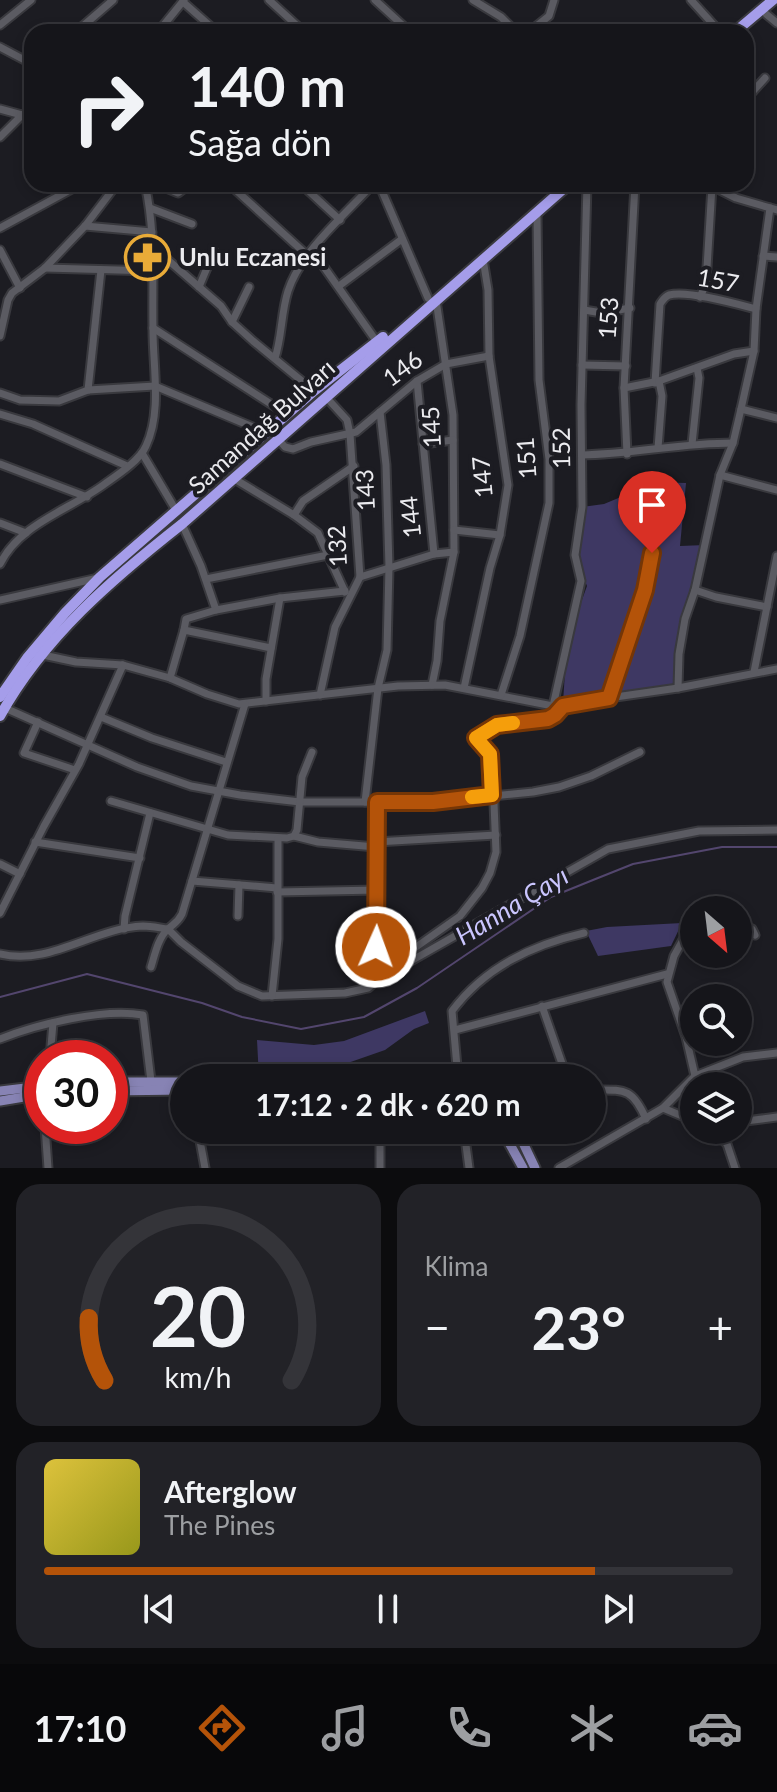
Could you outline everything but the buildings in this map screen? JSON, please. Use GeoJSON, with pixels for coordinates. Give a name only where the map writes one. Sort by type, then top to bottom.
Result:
{"type":"FeatureCollection","features":[{"type":"Feature","properties":{"kind":"highway"},"geometry":{"type":"LineString","coordinates":[[744,24],[773,0]]}},
{"type":"Feature","properties":{"kind":"highway"},"geometry":{"type":"LineString","coordinates":[[754,24],[777,5]]}},
{"type":"Feature","properties":{"kind":"highway","name":"Samandağ Bulvarı"},"geometry":{"type":"LineString","coordinates":[[2,707],[71,620],[118,574],[182,524],[326,397],[551,192]]}},
{"type":"Feature","properties":{"kind":"highway","name":"Samandağ Bulvarı"},"geometry":{"type":"LineString","coordinates":[[2,707],[27,658],[100,577],[314,391],[483,259],[560,192]]}},
{"type":"Feature","properties":{"kind":"main road"},"geometry":{"type":"LineString","coordinates":[[128,1082],[170,1082]]}},
{"type":"Feature","properties":{"kind":"main road"},"geometry":{"type":"LineString","coordinates":[[0,1091],[24,1088]]}},
{"type":"Feature","properties":{"kind":"main road"},"geometry":{"type":"LineString","coordinates":[[128,1091],[170,1090]]}},
{"type":"Feature","properties":{"kind":"main road"},"geometry":{"type":"LineString","coordinates":[[0,1101],[24,1097]]}},
{"type":"Feature","properties":{"kind":"main road"},"geometry":{"type":"LineString","coordinates":[[510,1144],[523,1168]]}},
{"type":"Feature","properties":{"kind":"main road"},"geometry":{"type":"LineString","coordinates":[[524,1144],[535,1168]]}},
{"type":"Feature","properties":{"kind":"street"},"geometry":{"type":"LineString","coordinates":[[0,25],[31,0]]}},
{"type":"Feature","properties":{"kind":"street"},"geometry":{"type":"LineString","coordinates":[[85,24],[113,0]]}},
{"type":"Feature","properties":{"kind":"street"},"geometry":{"type":"LineString","coordinates":[[269,0],[295,24]]}},
{"type":"Feature","properties":{"kind":"street"},"geometry":{"type":"LineString","coordinates":[[375,0],[401,24]]}},
{"type":"Feature","properties":{"kind":"street"},"geometry":{"type":"LineString","coordinates":[[473,0],[508,24]]}},
{"type":"Feature","properties":{"kind":"street"},"geometry":{"type":"LineString","coordinates":[[539,24],[549,16],[554,0]]}},
{"type":"Feature","properties":{"kind":"street"},"geometry":{"type":"LineString","coordinates":[[691,0],[713,24]]}},
{"type":"Feature","properties":{"kind":"street"},"geometry":{"type":"LineString","coordinates":[[165,24],[184,1],[208,24]]}},
{"type":"Feature","properties":{"kind":"street"},"geometry":{"type":"LineString","coordinates":[[766,14],[777,23]]}},
{"type":"Feature","properties":{"kind":"street"},"geometry":{"type":"LineString","coordinates":[[0,47],[24,60]]}},
{"type":"Feature","properties":{"kind":"street"},"geometry":{"type":"LineString","coordinates":[[754,90],[765,78]]}},
{"type":"Feature","properties":{"kind":"street"},"geometry":{"type":"LineString","coordinates":[[0,109],[22,115],[0,137]]}},
{"type":"Feature","properties":{"kind":"street"},"geometry":{"type":"LineString","coordinates":[[0,228],[66,192]]}},
{"type":"Feature","properties":{"kind":"street"},"geometry":{"type":"LineString","coordinates":[[0,336],[8,300],[45,268],[85,226],[111,192]]}},
{"type":"Feature","properties":{"kind":"street"},"geometry":{"type":"LineString","coordinates":[[0,564],[4,551],[26,533],[87,497],[142,453],[148,444],[155,386],[153,247],[147,192]]}},
{"type":"Feature","properties":{"kind":"street"},"geometry":{"type":"LineString","coordinates":[[239,192],[310,252],[339,286],[377,342]]}},
{"type":"Feature","properties":{"kind":"street"},"geometry":{"type":"LineString","coordinates":[[310,192],[340,220]]}},
{"type":"Feature","properties":{"kind":"street"},"geometry":{"type":"LineString","coordinates":[[275,358],[288,292],[297,271],[310,252],[366,192]]}},
{"type":"Feature","properties":{"kind":"street","name":"145"},"geometry":{"type":"LineString","coordinates":[[382,192],[432,299],[453,415],[454,552],[432,685]]}},
{"type":"Feature","properties":{"kind":"street","name":"152"},"geometry":{"type":"LineString","coordinates":[[553,706],[581,581],[575,555],[582,507],[587,192]]}},
{"type":"Feature","properties":{"kind":"street","name":"153"},"geometry":{"type":"LineString","coordinates":[[627,454],[624,388],[635,192]]}},
{"type":"Feature","properties":{"kind":"street"},"geometry":{"type":"LineString","coordinates":[[700,297],[706,284],[710,192]]}},
{"type":"Feature","properties":{"kind":"street"},"geometry":{"type":"LineString","coordinates":[[678,688],[679,654],[685,619],[695,590],[720,475],[733,443],[754,351],[763,256],[774,209],[724,192]]}},
{"type":"Feature","properties":{"kind":"street"},"geometry":{"type":"LineString","coordinates":[[150,208],[192,224]]}},
{"type":"Feature","properties":{"kind":"street","name":"151"},"geometry":{"type":"LineString","coordinates":[[501,695],[520,636],[549,503],[549,459],[539,380],[537,213]]}},
{"type":"Feature","properties":{"kind":"street"},"geometry":{"type":"LineString","coordinates":[[85,226],[152,232]]}},
{"type":"Feature","properties":{"kind":"street"},"geometry":{"type":"LineString","coordinates":[[339,286],[402,239]]}},
{"type":"Feature","properties":{"kind":"street"},"geometry":{"type":"LineString","coordinates":[[153,247],[221,306],[232,322],[314,391]]}},
{"type":"Feature","properties":{"kind":"street"},"geometry":{"type":"LineString","coordinates":[[0,250],[20,288]]}},
{"type":"Feature","properties":{"kind":"street"},"geometry":{"type":"LineString","coordinates":[[199,287],[214,251]]}},
{"type":"Feature","properties":{"kind":"street"},"geometry":{"type":"LineString","coordinates":[[763,256],[777,257]]}},
{"type":"Feature","properties":{"kind":"street","name":"147"},"geometry":{"type":"LineString","coordinates":[[464,688],[500,535],[508,485],[489,356],[488,290],[483,259]]}},
{"type":"Feature","properties":{"kind":"street"},"geometry":{"type":"LineString","coordinates":[[45,268],[154,271]]}},
{"type":"Feature","properties":{"kind":"street"},"geometry":{"type":"LineString","coordinates":[[88,390],[101,270]]}},
{"type":"Feature","properties":{"kind":"street"},"geometry":{"type":"LineString","coordinates":[[232,322],[249,287]]}},
{"type":"Feature","properties":{"kind":"street","name":"157"},"geometry":{"type":"LineString","coordinates":[[658,448],[662,396],[657,382],[660,304],[669,295],[700,297],[756,309]]}},
{"type":"Feature","properties":{"kind":"street"},"geometry":{"type":"LineString","coordinates":[[584,310],[602,313],[630,308]]}},
{"type":"Feature","properties":{"kind":"street"},"geometry":{"type":"LineString","coordinates":[[153,328],[288,415]]}},
{"type":"Feature","properties":{"kind":"street"},"geometry":{"type":"LineString","coordinates":[[624,388],[657,382],[734,354],[754,351]]}},
{"type":"Feature","properties":{"kind":"street","name":"146"},"geometry":{"type":"LineString","coordinates":[[350,434],[361,429],[417,381],[446,364],[489,356]]}},
{"type":"Feature","properties":{"kind":"street"},"geometry":{"type":"LineString","coordinates":[[582,365],[626,366]]}},
{"type":"Feature","properties":{"kind":"street"},"geometry":{"type":"LineString","coordinates":[[692,444],[699,378],[697,368]]}},
{"type":"Feature","properties":{"kind":"street","name":"144"},"geometry":{"type":"LineString","coordinates":[[417,381],[434,554]]}},
{"type":"Feature","properties":{"kind":"street"},"geometry":{"type":"LineString","coordinates":[[0,393],[20,400],[59,401],[88,390],[155,386],[267,433]]}},
{"type":"Feature","properties":{"kind":"street","name":"132"},"geometry":{"type":"LineString","coordinates":[[320,695],[335,627],[347,594],[360,577],[350,434],[347,420],[326,397]]}},
{"type":"Feature","properties":{"kind":"street"},"geometry":{"type":"LineString","coordinates":[[741,409],[777,418]]}},
{"type":"Feature","properties":{"kind":"street","name":"143"},"geometry":{"type":"LineString","coordinates":[[365,802],[378,688],[387,650],[389,567],[386,465],[380,412]]}},
{"type":"Feature","properties":{"kind":"street"},"geometry":{"type":"LineString","coordinates":[[0,414],[33,424],[127,466]]}},
{"type":"Feature","properties":{"kind":"street"},"geometry":{"type":"LineString","coordinates":[[278,439],[285,447],[293,449],[350,434]]}},
{"type":"Feature","properties":{"kind":"street"},"geometry":{"type":"LineString","coordinates":[[423,444],[453,440]]}},
{"type":"Feature","properties":{"kind":"street"},"geometry":{"type":"LineString","coordinates":[[582,455],[627,454],[692,444],[733,443]]}},
{"type":"Feature","properties":{"kind":"street"},"geometry":{"type":"LineString","coordinates":[[142,453],[177,512]]}},
{"type":"Feature","properties":{"kind":"street"},"geometry":{"type":"LineString","coordinates":[[0,464],[87,497]]}},
{"type":"Feature","properties":{"kind":"street"},"geometry":{"type":"LineString","coordinates":[[294,515],[303,501],[354,466]]}},
{"type":"Feature","properties":{"kind":"street"},"geometry":{"type":"LineString","coordinates":[[720,475],[777,490]]}},
{"type":"Feature","properties":{"kind":"street"},"geometry":{"type":"LineString","coordinates":[[170,678],[186,619],[280,598],[347,594],[318,533],[233,478]]}},
{"type":"Feature","properties":{"kind":"street"},"geometry":{"type":"LineString","coordinates":[[0,523],[26,533]]}},
{"type":"Feature","properties":{"kind":"street"},"geometry":{"type":"LineString","coordinates":[[182,524],[216,610]]}},
{"type":"Feature","properties":{"kind":"street"},"geometry":{"type":"LineString","coordinates":[[454,530],[500,535]]}},
{"type":"Feature","properties":{"kind":"street"},"geometry":{"type":"LineString","coordinates":[[360,577],[434,554],[454,552]]}},
{"type":"Feature","properties":{"kind":"street"},"geometry":{"type":"LineString","coordinates":[[609,698],[645,590],[652,553]]}},
{"type":"Feature","properties":{"kind":"street"},"geometry":{"type":"LineString","coordinates":[[206,579],[328,555]]}},
{"type":"Feature","properties":{"kind":"street"},"geometry":{"type":"LineString","coordinates":[[754,672],[777,556]]}},
{"type":"Feature","properties":{"kind":"street"},"geometry":{"type":"LineString","coordinates":[[0,600],[100,577]]}},
{"type":"Feature","properties":{"kind":"street"},"geometry":{"type":"LineString","coordinates":[[695,590],[767,607]]}},
{"type":"Feature","properties":{"kind":"street"},"geometry":{"type":"LineString","coordinates":[[266,701],[280,598]]}},
{"type":"Feature","properties":{"kind":"street"},"geometry":{"type":"LineString","coordinates":[[184,630],[271,648]]}},
{"type":"Feature","properties":{"kind":"street"},"geometry":{"type":"LineString","coordinates":[[43,655],[76,662],[123,665],[245,704],[378,688],[432,685],[563,706],[777,669]]}},
{"type":"Feature","properties":{"kind":"street"},"geometry":{"type":"LineString","coordinates":[[0,913],[89,744],[123,665]]}},
{"type":"Feature","properties":{"kind":"street"},"geometry":{"type":"LineString","coordinates":[[151,967],[159,943],[168,929],[177,924],[245,704]]}},
{"type":"Feature","properties":{"kind":"street"},"geometry":{"type":"LineString","coordinates":[[0,954],[35,956],[143,926],[168,929],[238,986],[262,996],[345,993],[368,988],[409,952],[460,916],[490,873],[496,852],[496,835],[490,754],[476,738],[497,725],[548,719],[563,706]]}},
{"type":"Feature","properties":{"kind":"street"},"geometry":{"type":"LineString","coordinates":[[2,707],[137,767],[191,786],[300,802],[433,802],[559,787],[591,776],[640,752]]}},
{"type":"Feature","properties":{"kind":"street"},"geometry":{"type":"LineString","coordinates":[[101,717],[152,738],[226,762]]}},
{"type":"Feature","properties":{"kind":"street"},"geometry":{"type":"LineString","coordinates":[[38,722],[24,753],[75,770]]}},
{"type":"Feature","properties":{"kind":"street"},"geometry":{"type":"LineString","coordinates":[[294,836],[302,777],[312,752]]}},
{"type":"Feature","properties":{"kind":"street"},"geometry":{"type":"LineString","coordinates":[[111,801],[245,838],[294,836],[318,842],[376,844],[496,835]]}},
{"type":"Feature","properties":{"kind":"street"},"geometry":{"type":"LineString","coordinates":[[377,802],[376,964],[379,979]]}},
{"type":"Feature","properties":{"kind":"street"},"geometry":{"type":"LineString","coordinates":[[124,929],[150,813]]}},
{"type":"Feature","properties":{"kind":"street"},"geometry":{"type":"LineString","coordinates":[[379,979],[608,849],[699,831],[777,830]]}},
{"type":"Feature","properties":{"kind":"street"},"geometry":{"type":"LineString","coordinates":[[272,996],[278,939],[278,839]]}},
{"type":"Feature","properties":{"kind":"street"},"geometry":{"type":"LineString","coordinates":[[35,842],[140,858]]}},
{"type":"Feature","properties":{"kind":"street"},"geometry":{"type":"LineString","coordinates":[[0,864],[20,874]]}},
{"type":"Feature","properties":{"kind":"street"},"geometry":{"type":"LineString","coordinates":[[192,881],[277,890],[377,890]]}},
{"type":"Feature","properties":{"kind":"street"},"geometry":{"type":"LineString","coordinates":[[238,916],[239,885]]}},
{"type":"Feature","properties":{"kind":"street"},"geometry":{"type":"LineString","coordinates":[[752,929],[755,935]]}},
{"type":"Feature","properties":{"kind":"street"},"geometry":{"type":"LineString","coordinates":[[457,1064],[452,1011],[474,987],[509,960],[539,946],[584,933]]}},
{"type":"Feature","properties":{"kind":"street"},"geometry":{"type":"LineString","coordinates":[[680,948],[667,974],[669,993],[686,1037],[694,1072]]}},
{"type":"Feature","properties":{"kind":"street"},"geometry":{"type":"LineString","coordinates":[[455,1030],[667,974]]}},
{"type":"Feature","properties":{"kind":"street"},"geometry":{"type":"LineString","coordinates":[[542,1006],[562,1064]]}},
{"type":"Feature","properties":{"kind":"street"},"geometry":{"type":"LineString","coordinates":[[0,1039],[53,1023],[89,1017],[143,1015],[151,1081]]}},
{"type":"Feature","properties":{"kind":"street"},"geometry":{"type":"LineString","coordinates":[[52,1040],[53,1023]]}},
{"type":"Feature","properties":{"kind":"street"},"geometry":{"type":"LineString","coordinates":[[704,1072],[724,1063],[777,1053]]}},
{"type":"Feature","properties":{"kind":"street"},"geometry":{"type":"LineString","coordinates":[[606,1090],[629,1093],[638,1101],[646,1119]]}},
{"type":"Feature","properties":{"kind":"street"},"geometry":{"type":"LineString","coordinates":[[559,1168],[646,1119],[680,1091]]}},
{"type":"Feature","properties":{"kind":"street"},"geometry":{"type":"LineString","coordinates":[[663,1108],[680,1115]]}},
{"type":"Feature","properties":{"kind":"street"},"geometry":{"type":"LineString","coordinates":[[752,1120],[777,1117]]}},
{"type":"Feature","properties":{"kind":"street"},"geometry":{"type":"LineString","coordinates":[[46,1144],[48,1168]]}},
{"type":"Feature","properties":{"kind":"street"},"geometry":{"type":"LineString","coordinates":[[201,1144],[205,1168]]}},
{"type":"Feature","properties":{"kind":"street"},"geometry":{"type":"LineString","coordinates":[[380,1144],[380,1168]]}},
{"type":"Feature","properties":{"kind":"street"},"geometry":{"type":"LineString","coordinates":[[466,1144],[469,1168]]}},
{"type":"Feature","properties":{"kind":"street"},"geometry":{"type":"LineString","coordinates":[[725,1144],[731,1150],[735,1168]]}},
{"type":"Feature","properties":{"kind":"shaded area"},"geometry":{"type":"Polygon","coordinates":[[[657,482],[686,483],[680,546],[705,545],[685,619],[678,688],[563,703],[567,641],[587,586],[575,555],[582,507],[604,504],[657,482]]]}},
{"type":"Feature","properties":{"kind":"shaded area"},"geometry":{"type":"Polygon","coordinates":[[[680,923],[671,946],[598,956],[586,931],[680,923]]]}},
{"type":"Feature","properties":{"kind":"shaded area"},"geometry":{"type":"Polygon","coordinates":[[[425,1011],[429,1023],[414,1029],[385,1050],[345,1064],[258,1064],[257,1040],[314,1045],[344,1041],[425,1011]]]}},
{"type":"Feature","properties":{"kind":"waterway","name":"Hanna Çayı"},"geometry":{"type":"LineString","coordinates":[[0,997],[87,974],[202,1003],[242,1017],[301,1029],[364,1017],[417,988],[551,897],[633,864],[722,847],[777,847]]}},
{"type":"Feature","properties":{"kind":"slow traffic"},"geometry":{"type":"LineString","coordinates":[[472,797],[492,795],[490,754],[476,738],[497,725],[513,723]]}},
{"type":"Feature","properties":{"kind":"place","name":"Unlu Eczanesi"},"geometry":{"type":"Point","coordinates":[148,258]}},
{"type":"Feature","properties":{"kind":"route"},"geometry":{"type":"LineString","coordinates":[[376,947],[377,802],[433,802],[492,795],[490,754],[476,738],[497,725],[548,719],[563,706],[609,698],[645,590],[652,553]]}}]}
